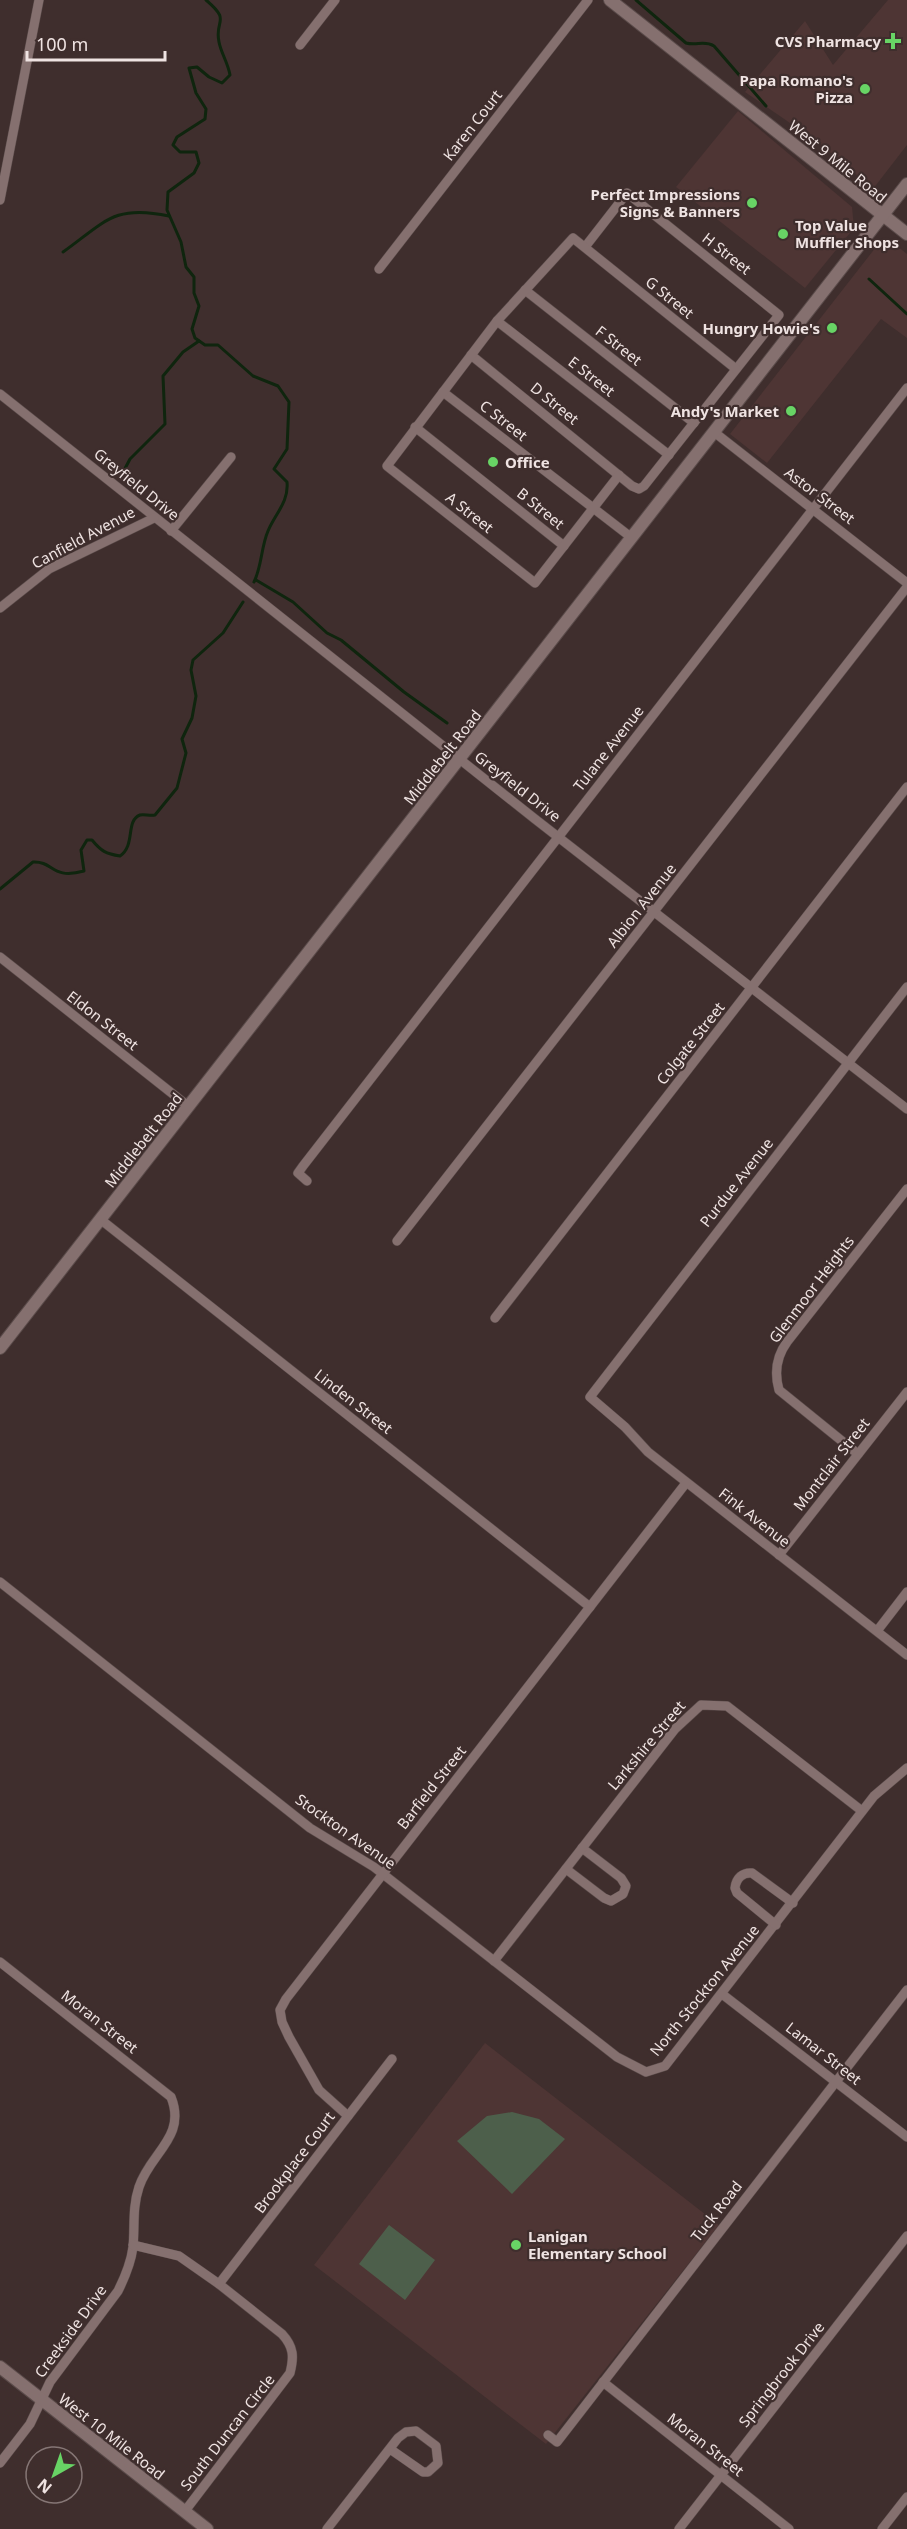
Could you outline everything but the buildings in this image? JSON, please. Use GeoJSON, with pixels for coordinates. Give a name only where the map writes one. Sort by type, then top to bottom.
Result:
{"type":"FeatureCollection","features":[{"type":"Feature","properties":{"kind":"street"},"geometry":{"type":"LineString","coordinates":[[0,200],[39,0]]}},
{"type":"Feature","properties":{"kind":"street"},"geometry":{"type":"LineString","coordinates":[[300,45],[335,0]]}},
{"type":"Feature","properties":{"kind":"street","name":"Karen Court"},"geometry":{"type":"LineString","coordinates":[[379,269],[588,0]]}},
{"type":"Feature","properties":{"kind":"street","name":"West 9 Mile Road"},"geometry":{"type":"LineString","coordinates":[[610,0],[907,234]]}},
{"type":"Feature","properties":{"kind":"street","name":"Middlebelt Road"},"geometry":{"type":"LineString","coordinates":[[0,1348],[907,184]]}},
{"type":"Feature","properties":{"kind":"street","name":"H Street"},"geometry":{"type":"LineString","coordinates":[[585,248],[627,194],[779,315],[736,369]]}},
{"type":"Feature","properties":{"kind":"street"},"geometry":{"type":"LineString","coordinates":[[415,427],[497,321],[573,238],[585,248]]}},
{"type":"Feature","properties":{"kind":"street","name":"G Street"},"geometry":{"type":"LineString","coordinates":[[585,248],[736,369]]}},
{"type":"Feature","properties":{"kind":"street","name":"F Street"},"geometry":{"type":"LineString","coordinates":[[525,290],[694,423]]}},
{"type":"Feature","properties":{"kind":"street","name":"E Street"},"geometry":{"type":"LineString","coordinates":[[497,321],[669,455]]}},
{"type":"Feature","properties":{"kind":"street","name":"D Street"},"geometry":{"type":"LineString","coordinates":[[471,355],[639,489],[669,455]]}},
{"type":"Feature","properties":{"kind":"street"},"geometry":{"type":"LineString","coordinates":[[669,455],[736,369]]}},
{"type":"Feature","properties":{"kind":"street","name":"Tulane Avenue"},"geometry":{"type":"LineString","coordinates":[[307,1181],[298,1173],[907,388]]}},
{"type":"Feature","properties":{"kind":"street","name":"C Street"},"geometry":{"type":"LineString","coordinates":[[443,392],[632,538]]}},
{"type":"Feature","properties":{"kind":"street","name":"Greyfield Drive"},"geometry":{"type":"LineString","coordinates":[[0,394],[459,760],[907,1109]]}},
{"type":"Feature","properties":{"kind":"street","name":"A Street"},"geometry":{"type":"LineString","coordinates":[[415,427],[387,466],[536,583],[619,475]]}},
{"type":"Feature","properties":{"kind":"street","name":"B Street"},"geometry":{"type":"LineString","coordinates":[[415,427],[564,546]]}},
{"type":"Feature","properties":{"kind":"street","name":"Astor Street"},"geometry":{"type":"LineString","coordinates":[[714,432],[907,585]]}},
{"type":"Feature","properties":{"kind":"street"},"geometry":{"type":"LineString","coordinates":[[171,531],[231,458]]}},
{"type":"Feature","properties":{"kind":"street","name":"Canfield Avenue"},"geometry":{"type":"LineString","coordinates":[[0,608],[49,569],[154,518]]}},
{"type":"Feature","properties":{"kind":"street","name":"Albion Avenue"},"geometry":{"type":"LineString","coordinates":[[397,1241],[907,585]]}},
{"type":"Feature","properties":{"kind":"street","name":"Colgate Street"},"geometry":{"type":"LineString","coordinates":[[495,1318],[907,787]]}},
{"type":"Feature","properties":{"kind":"street","name":"Eldon Street"},"geometry":{"type":"LineString","coordinates":[[0,957],[188,1106]]}},
{"type":"Feature","properties":{"kind":"street","name":"Purdue Avenue"},"geometry":{"type":"LineString","coordinates":[[590,1397],[907,987]]}},
{"type":"Feature","properties":{"kind":"street","name":"Glenmoor Heights"},"geometry":{"type":"LineString","coordinates":[[858,1454],[779,1390],[776,1364],[787,1342],[907,1189]]}},
{"type":"Feature","properties":{"kind":"street","name":"Linden Street"},"geometry":{"type":"LineString","coordinates":[[100,1219],[590,1607]]}},
{"type":"Feature","properties":{"kind":"street","name":"Montclair Street"},"geometry":{"type":"LineString","coordinates":[[779,1555],[907,1392]]}},
{"type":"Feature","properties":{"kind":"street","name":"Fink Avenue"},"geometry":{"type":"LineString","coordinates":[[590,1397],[626,1427],[648,1452],[686,1483],[907,1655]]}},
{"type":"Feature","properties":{"kind":"street","name":"Barfield Street"},"geometry":{"type":"LineString","coordinates":[[348,2116],[319,2090],[289,2037],[282,2022],[280,2010],[382,1874],[686,1483]]}},
{"type":"Feature","properties":{"kind":"street","name":"Stockton Avenue"},"geometry":{"type":"LineString","coordinates":[[0,1582],[310,1828],[382,1874],[617,2057],[639,2070],[653,2072]]}},
{"type":"Feature","properties":{"kind":"street"},"geometry":{"type":"LineString","coordinates":[[877,1631],[907,1592]]}},
{"type":"Feature","properties":{"kind":"street","name":"Larkshire Street"},"geometry":{"type":"LineString","coordinates":[[494,1961],[675,1729],[700,1705],[727,1706],[862,1811]]}},
{"type":"Feature","properties":{"kind":"street","name":"North Stockton Avenue"},"geometry":{"type":"LineString","coordinates":[[653,2072],[665,2066],[862,1811],[889,1781],[907,1768]]}},
{"type":"Feature","properties":{"kind":"street"},"geometry":{"type":"LineString","coordinates":[[566,1869],[603,1898],[611,1900],[623,1894],[626,1886],[621,1878],[582,1848]]}},
{"type":"Feature","properties":{"kind":"street","name":"North Stockton Avenue"},"geometry":{"type":"LineString","coordinates":[[776,1925],[737,1893],[735,1888],[738,1878],[752,1873],[793,1903]]}},
{"type":"Feature","properties":{"kind":"street","name":"Moran Street"},"geometry":{"type":"LineString","coordinates":[[0,1962],[151,2080],[171,2097],[175,2109]]}},
{"type":"Feature","properties":{"kind":"street","name":"Tuck Road"},"geometry":{"type":"LineString","coordinates":[[548,2435],[557,2442],[907,1990]]}},
{"type":"Feature","properties":{"kind":"street","name":"Lamar Street"},"geometry":{"type":"LineString","coordinates":[[722,1994],[907,2137]]}},
{"type":"Feature","properties":{"kind":"street","name":"Brookplace Court"},"geometry":{"type":"LineString","coordinates":[[219,2284],[393,2060]]}},
{"type":"Feature","properties":{"kind":"street","name":"Creekside Drive"},"geometry":{"type":"LineString","coordinates":[[0,2463],[30,2424],[50,2382],[118,2290],[126,2275],[133,2245],[134,2206],[139,2188],[146,2168],[170,2136],[177,2120],[175,2109]]}},
{"type":"Feature","properties":{"kind":"street","name":"Springbrook Drive"},"geometry":{"type":"LineString","coordinates":[[679,2529],[907,2236]]}},
{"type":"Feature","properties":{"kind":"street","name":"South Duncan Circle"},"geometry":{"type":"LineString","coordinates":[[133,2245],[179,2256],[219,2284],[290,2343],[293,2360],[285,2382],[185,2511]]}},
{"type":"Feature","properties":{"kind":"street","name":"West 10 Mile Road"},"geometry":{"type":"LineString","coordinates":[[0,2367],[207,2529]]}},
{"type":"Feature","properties":{"kind":"street","name":"Moran Street"},"geometry":{"type":"LineString","coordinates":[[603,2382],[789,2529]]}},
{"type":"Feature","properties":{"kind":"street"},"geometry":{"type":"LineString","coordinates":[[327,2529],[390,2449],[402,2434],[416,2431],[436,2446],[438,2463],[428,2472],[423,2472],[390,2449]]}},
{"type":"Feature","properties":{"kind":"street"},"geometry":{"type":"LineString","coordinates":[[882,2529],[907,2497]]}},
{"type":"Feature","properties":{"kind":"shaded area"},"geometry":{"type":"Polygon","coordinates":[[[888,0],[907,0],[907,145],[873,189],[822,145],[745,92],[805,21],[833,65],[888,0]]]}},
{"type":"Feature","properties":{"kind":"shaded area"},"geometry":{"type":"Polygon","coordinates":[[[738,111],[852,207],[854,228],[805,288],[676,187],[738,111]]]}},
{"type":"Feature","properties":{"kind":"shaded area"},"geometry":{"type":"Polygon","coordinates":[[[892,242],[907,254],[907,338],[881,319],[767,463],[730,434],[876,247],[892,242]]]}},
{"type":"Feature","properties":{"kind":"shaded area","name":"Lanigan Elementary School"},"geometry":{"type":"Polygon","coordinates":[[[485,2043],[719,2225],[546,2444],[314,2265],[485,2043]]]}},
{"type":"Feature","properties":{"kind":"green space"},"geometry":{"type":"Polygon","coordinates":[[[512,2112],[539,2119],[565,2139],[512,2194],[457,2141],[487,2116],[512,2112]]]}},
{"type":"Feature","properties":{"kind":"green space"},"geometry":{"type":"Polygon","coordinates":[[[389,2225],[435,2260],[405,2300],[359,2264],[389,2225]]]}},
{"type":"Feature","properties":{"kind":"waterway"},"geometry":{"type":"LineString","coordinates":[[206,0],[220,17],[219,42],[230,75],[222,83],[209,77],[197,67],[189,68],[196,93],[206,109],[205,119],[177,137],[173,145],[180,152],[196,152],[199,163],[194,173],[168,192],[167,210],[181,242],[186,267],[194,277],[194,293],[199,306],[192,329],[195,338],[205,345],[218,345],[253,376],[278,386],[289,402],[287,449],[274,469],[287,482],[286,496],[266,537],[254,582]]}},
{"type":"Feature","properties":{"kind":"waterway"},"geometry":{"type":"LineString","coordinates":[[636,0],[686,43],[707,43],[714,46],[766,106]]}},
{"type":"Feature","properties":{"kind":"waterway"},"geometry":{"type":"LineString","coordinates":[[63,252],[100,224],[122,214],[135,212],[169,216]]}},
{"type":"Feature","properties":{"kind":"waterway"},"geometry":{"type":"LineString","coordinates":[[869,279],[907,314]]}},
{"type":"Feature","properties":{"kind":"waterway"},"geometry":{"type":"LineString","coordinates":[[121,476],[130,459],[165,424],[163,376],[183,352],[199,341]]}},
{"type":"Feature","properties":{"kind":"waterway"},"geometry":{"type":"LineString","coordinates":[[256,580],[293,602],[327,633],[341,640],[404,692],[447,723]]}},
{"type":"Feature","properties":{"kind":"waterway"},"geometry":{"type":"LineString","coordinates":[[0,889],[33,862],[40,862],[59,872],[84,871],[81,850],[87,840],[92,840],[101,849],[111,854],[120,856],[125,851],[135,818],[140,815],[155,815],[177,788],[186,753],[182,739],[192,718],[196,696],[191,670],[193,660],[223,633],[243,602]]}},
{"type":"Feature","properties":{"kind":"place","name":"CVS Pharmacy"},"geometry":{"type":"Point","coordinates":[893,41]}},
{"type":"Feature","properties":{"kind":"place","name":"Papa Romano's Pizza"},"geometry":{"type":"Point","coordinates":[865,89]}},
{"type":"Feature","properties":{"kind":"place","name":"Perfect Impressions Signs & Banners"},"geometry":{"type":"Point","coordinates":[752,203]}},
{"type":"Feature","properties":{"kind":"place","name":"Top Value Muffler Shops"},"geometry":{"type":"Point","coordinates":[783,234]}},
{"type":"Feature","properties":{"kind":"place","name":"Hungry Howie's"},"geometry":{"type":"Point","coordinates":[832,328]}},
{"type":"Feature","properties":{"kind":"place","name":"Andy's Market"},"geometry":{"type":"Point","coordinates":[791,411]}},
{"type":"Feature","properties":{"kind":"place","name":"Office"},"geometry":{"type":"Point","coordinates":[493,462]}},
{"type":"Feature","properties":{"kind":"place","name":"Lanigan Elementary School"},"geometry":{"type":"Point","coordinates":[516,2245]}}]}
